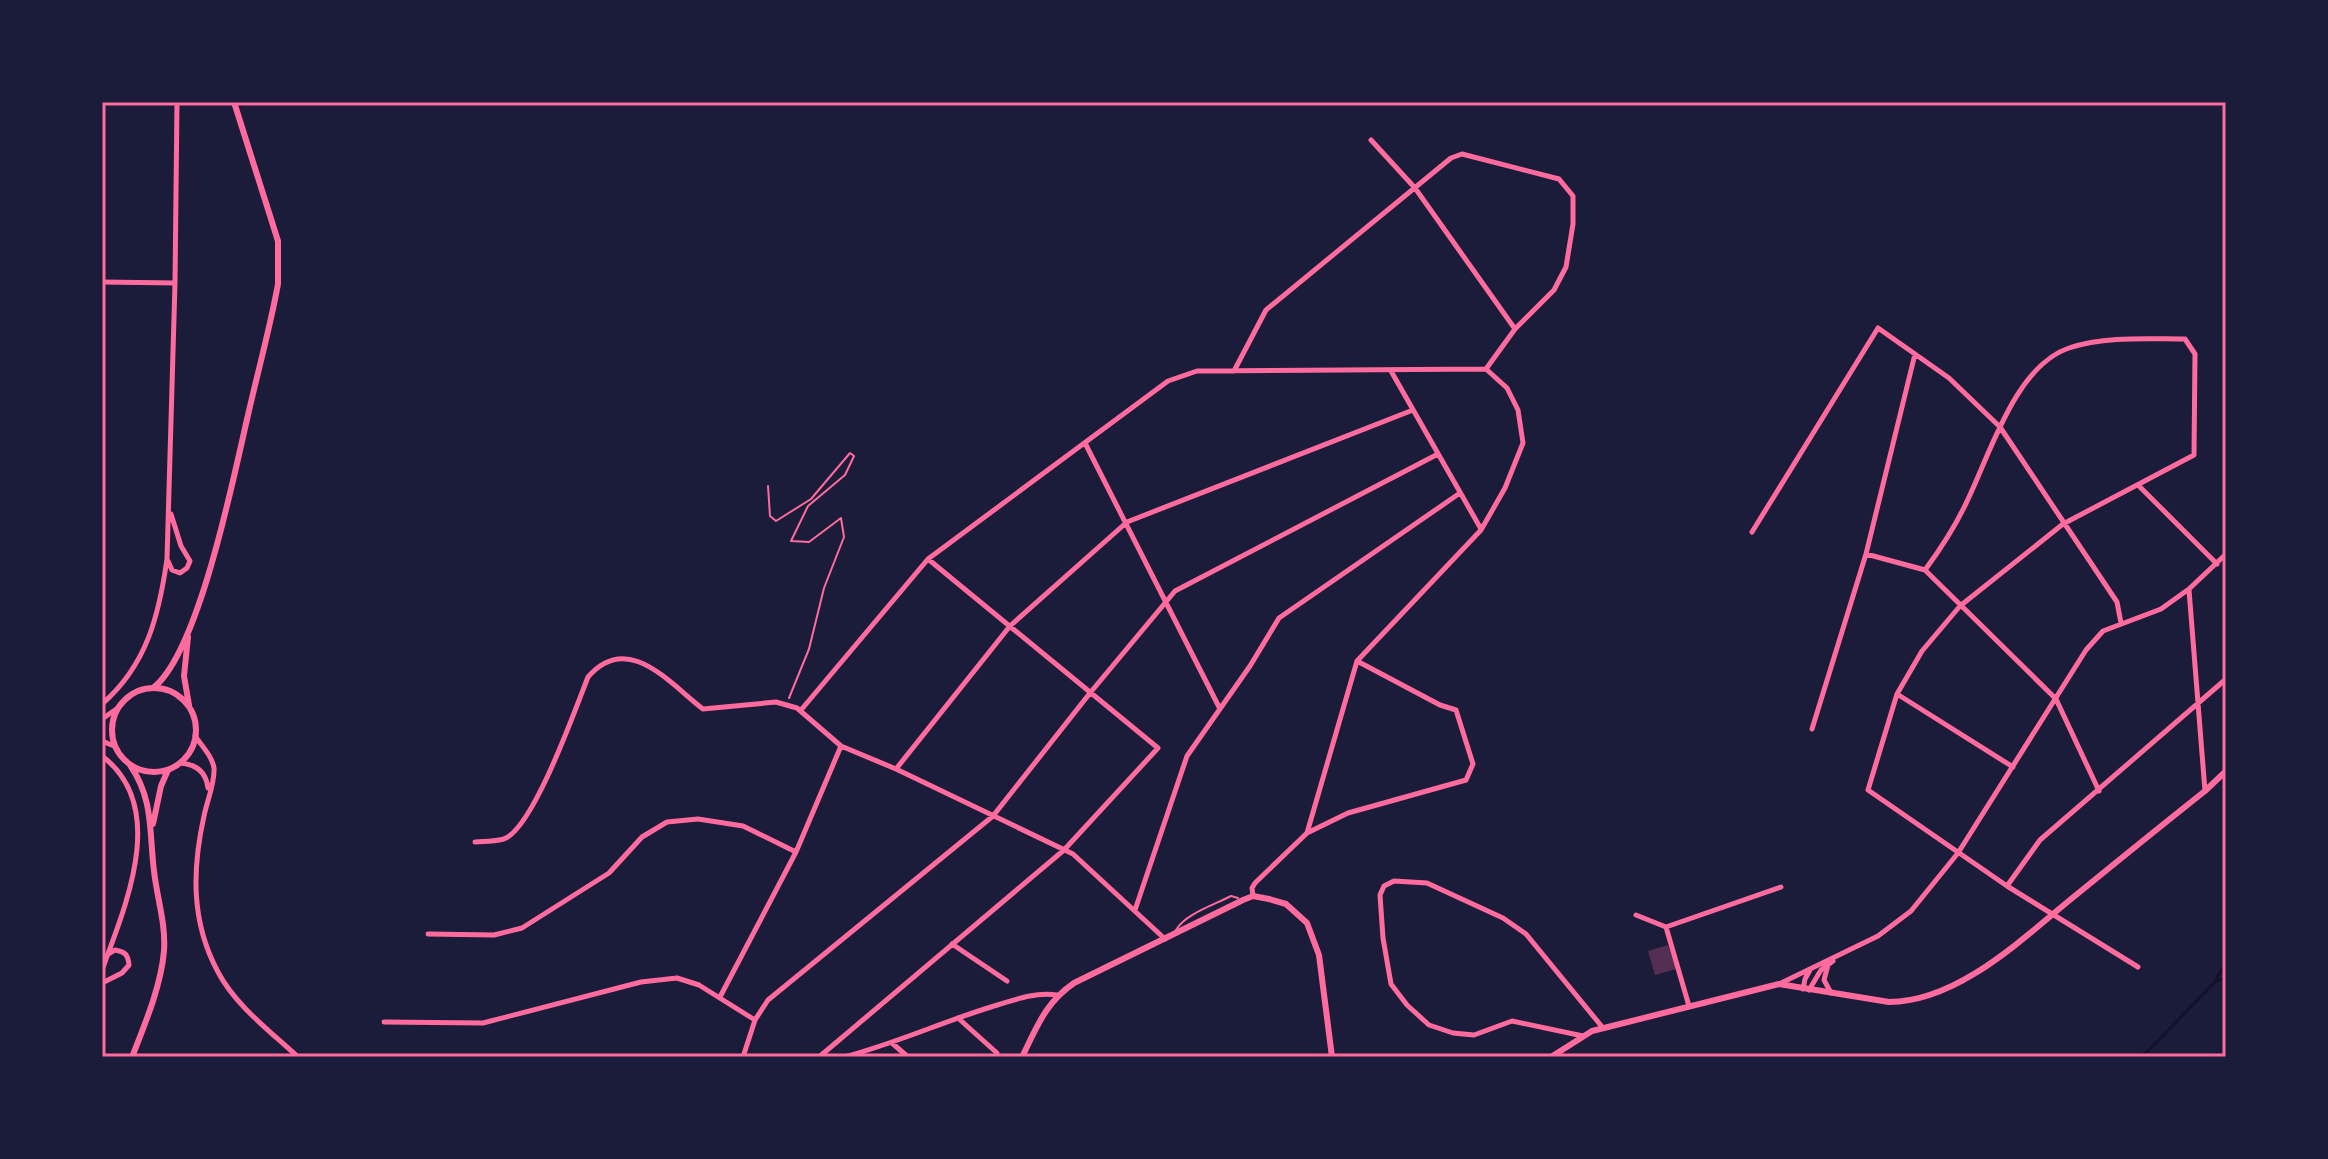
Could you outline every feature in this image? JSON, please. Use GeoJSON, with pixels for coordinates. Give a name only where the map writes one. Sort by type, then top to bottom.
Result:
{"type":"FeatureCollection","features":[{"type":"Feature","properties":{"kind":"street"},"geometry":{"type":"LineString","coordinates":[[102,704],[125,678],[148,643],[161,598],[167,559],[177,102]]}},
{"type":"Feature","properties":{"kind":"street"},"geometry":{"type":"LineString","coordinates":[[102,719],[131,695],[153,688],[170,670],[189,629],[212,564],[278,284],[278,241],[234,102]]}},
{"type":"Feature","properties":{"kind":"street"},"geometry":{"type":"LineString","coordinates":[[1371,140],[1415,188],[1515,329]]}},
{"type":"Feature","properties":{"kind":"street"},"geometry":{"type":"LineString","coordinates":[[1234,371],[1266,310],[1451,158],[1462,154],[1559,179],[1573,196],[1573,224],[1566,267],[1554,290],[1515,329],[1486,369]]}},
{"type":"Feature","properties":{"kind":"street"},"geometry":{"type":"LineString","coordinates":[[102,282],[175,283]]}},
{"type":"Feature","properties":{"kind":"street"},"geometry":{"type":"LineString","coordinates":[[1752,532],[1878,328],[1949,378],[2000,427],[2117,602],[2121,623]]}},
{"type":"Feature","properties":{"kind":"street"},"geometry":{"type":"LineString","coordinates":[[1925,570],[1957,521],[2019,389],[2041,367],[2065,349],[2132,339],[2185,339],[2195,354],[2194,455],[2063,524],[1960,606],[1922,651],[1897,694],[1868,790],[2007,886],[2138,967]]}},
{"type":"Feature","properties":{"kind":"street"},"geometry":{"type":"LineString","coordinates":[[1812,729],[1866,554],[1915,354]]}},
{"type":"Feature","properties":{"kind":"street"},"geometry":{"type":"LineString","coordinates":[[801,710],[928,559],[1168,381],[1197,371],[1486,369],[1507,388],[1518,410],[1523,443],[1505,488],[1481,530],[1357,661],[1307,833]]}},
{"type":"Feature","properties":{"kind":"street"},"geometry":{"type":"LineString","coordinates":[[1391,371],[1481,530]]}},
{"type":"Feature","properties":{"kind":"street"},"geometry":{"type":"LineString","coordinates":[[896,769],[1010,626],[1127,522],[1413,410]]}},
{"type":"Feature","properties":{"kind":"street"},"geometry":{"type":"LineString","coordinates":[[1085,443],[1219,707]]}},
{"type":"Feature","properties":{"kind":"street"},"geometry":{"type":"LineString","coordinates":[[743,1057],[755,1020],[768,1000],[993,816],[1175,591],[1438,454]]}},
{"type":"Feature","properties":{"kind":"street"},"geometry":{"type":"LineString","coordinates":[[2139,486],[2217,564]]}},
{"type":"Feature","properties":{"kind":"street"},"geometry":{"type":"LineString","coordinates":[[1135,910],[1187,756],[1250,666],[1279,618],[1460,493]]}},
{"type":"Feature","properties":{"kind":"street"},"geometry":{"type":"LineString","coordinates":[[167,559],[172,570],[180,573],[190,561],[178,538],[170,509]]}},
{"type":"Feature","properties":{"kind":"street"},"geometry":{"type":"LineString","coordinates":[[1866,554],[1925,570],[2056,699],[2099,791]]}},
{"type":"Feature","properties":{"kind":"street"},"geometry":{"type":"LineString","coordinates":[[1551,1057],[1603,1028],[1779,984],[1878,936],[1911,911],[1958,853],[2086,650],[2103,631],[2161,609],[2189,589],[2226,554]]}},
{"type":"Feature","properties":{"kind":"street"},"geometry":{"type":"LineString","coordinates":[[819,1057],[1064,850],[1158,748],[928,559]]}},
{"type":"Feature","properties":{"kind":"street"},"geometry":{"type":"LineString","coordinates":[[2189,589],[2205,791]]}},
{"type":"Feature","properties":{"kind":"street"},"geometry":{"type":"LineString","coordinates":[[130,765],[147,771],[168,770],[180,763],[195,736],[184,676],[189,629]]}},
{"type":"Feature","properties":{"kind":"street"},"geometry":{"type":"LineString","coordinates":[[475,842],[504,840],[514,832],[539,795],[588,677],[603,664],[624,657],[641,660],[703,709],[776,702],[801,710],[841,746],[1073,854],[1169,938]]}},
{"type":"Feature","properties":{"kind":"street"},"geometry":{"type":"LineString","coordinates":[[1253,896],[1255,883],[1307,833],[1348,813],[1466,780],[1473,764],[1456,710],[1440,705],[1357,661]]}},
{"type":"Feature","properties":{"kind":"street"},"geometry":{"type":"LineString","coordinates":[[2007,886],[2040,840],[2226,679]]}},
{"type":"Feature","properties":{"kind":"street"},"geometry":{"type":"LineString","coordinates":[[153,688],[177,695],[189,707]]}},
{"type":"Feature","properties":{"kind":"street"},"geometry":{"type":"LineString","coordinates":[[1897,694],[2013,767]]}},
{"type":"Feature","properties":{"kind":"street"},"geometry":{"type":"LineString","coordinates":[[114,746],[112,726],[118,708]]}},
{"type":"Feature","properties":{"kind":"street"},"geometry":{"type":"LineString","coordinates":[[195,736],[213,763],[214,771],[194,875],[198,922],[206,947],[230,990],[298,1057]]}},
{"type":"Feature","properties":{"kind":"street"},"geometry":{"type":"LineString","coordinates":[[102,741],[114,746],[141,781],[150,812],[154,870],[163,923],[164,951],[132,1057]]}},
{"type":"Feature","properties":{"kind":"street"},"geometry":{"type":"LineString","coordinates":[[720,997],[796,852],[841,746]]}},
{"type":"Feature","properties":{"kind":"street"},"geometry":{"type":"LineString","coordinates":[[102,756],[118,773],[130,793],[136,813],[139,844],[134,874],[102,970]]}},
{"type":"Feature","properties":{"kind":"street"},"geometry":{"type":"LineString","coordinates":[[180,763],[199,769],[207,780],[209,793]]}},
{"type":"Feature","properties":{"kind":"street"},"geometry":{"type":"LineString","coordinates":[[152,831],[161,786],[168,770]]}},
{"type":"Feature","properties":{"kind":"street"},"geometry":{"type":"LineString","coordinates":[[1779,984],[1897,1002],[1933,994],[1991,964],[2226,771]]}},
{"type":"Feature","properties":{"kind":"street"},"geometry":{"type":"LineString","coordinates":[[428,934],[494,935],[522,928],[609,873],[642,837],[667,822],[698,819],[743,826],[796,852]]}},
{"type":"Feature","properties":{"kind":"street"},"geometry":{"type":"LineString","coordinates":[[1584,1037],[1512,1021],[1474,1035],[1453,1033],[1429,1025],[1407,1005],[1391,984],[1383,938],[1380,895],[1384,886],[1394,881],[1427,883],[1503,918],[1526,934],[1603,1028]]}},
{"type":"Feature","properties":{"kind":"street"},"geometry":{"type":"LineString","coordinates":[[1636,915],[1666,927],[1781,887]]}},
{"type":"Feature","properties":{"kind":"street"},"geometry":{"type":"LineString","coordinates":[[1022,1057],[1046,1008],[1074,983],[1253,896],[1286,904],[1307,923],[1319,955],[1332,1057]]}},
{"type":"Feature","properties":{"kind":"street"},"geometry":{"type":"LineString","coordinates":[[1666,927],[1689,1006]]}},
{"type":"Feature","properties":{"kind":"street"},"geometry":{"type":"LineString","coordinates":[[952,944],[1007,981]]}},
{"type":"Feature","properties":{"kind":"street"},"geometry":{"type":"LineString","coordinates":[[102,983],[122,973],[129,965],[129,957],[124,952],[115,950],[107,955]]}},
{"type":"Feature","properties":{"kind":"street"},"geometry":{"type":"LineString","coordinates":[[1806,989],[1840,955]]}},
{"type":"Feature","properties":{"kind":"street"},"geometry":{"type":"LineString","coordinates":[[1828,965],[1824,980],[1831,994]]}},
{"type":"Feature","properties":{"kind":"street"},"geometry":{"type":"LineString","coordinates":[[1806,989],[1805,979],[1811,969]]}},
{"type":"Feature","properties":{"kind":"street"},"geometry":{"type":"LineString","coordinates":[[384,1022],[483,1023],[641,982],[677,978],[699,985],[755,1020]]}},
{"type":"Feature","properties":{"kind":"street"},"geometry":{"type":"LineString","coordinates":[[844,1057],[1038,993],[1057,995]]}},
{"type":"Feature","properties":{"kind":"street"},"geometry":{"type":"LineString","coordinates":[[958,1017],[997,1053]]}},
{"type":"Feature","properties":{"kind":"street"},"geometry":{"type":"LineString","coordinates":[[892,1043],[908,1057]]}},
{"type":"Feature","properties":{"kind":"path"},"geometry":{"type":"LineString","coordinates":[[768,486],[770,516],[776,521],[811,499],[850,453],[854,456],[845,475],[808,506],[791,541],[809,542],[841,518],[844,537],[827,579],[813,638],[788,699],[789,705]]}},
{"type":"Feature","properties":{"kind":"building"},"geometry":{"type":"Polygon","coordinates":[[[1668,945],[1676,969],[1655,975],[1648,951],[1668,945]]]}},
{"type":"Feature","properties":{"kind":"waterway"},"geometry":{"type":"LineString","coordinates":[[2142,1057],[2214,983],[2226,963]]}},
{"type":"Feature","properties":{"kind":"waterway"},"geometry":{"type":"LineString","coordinates":[[2215,982],[2226,977]]}}]}
